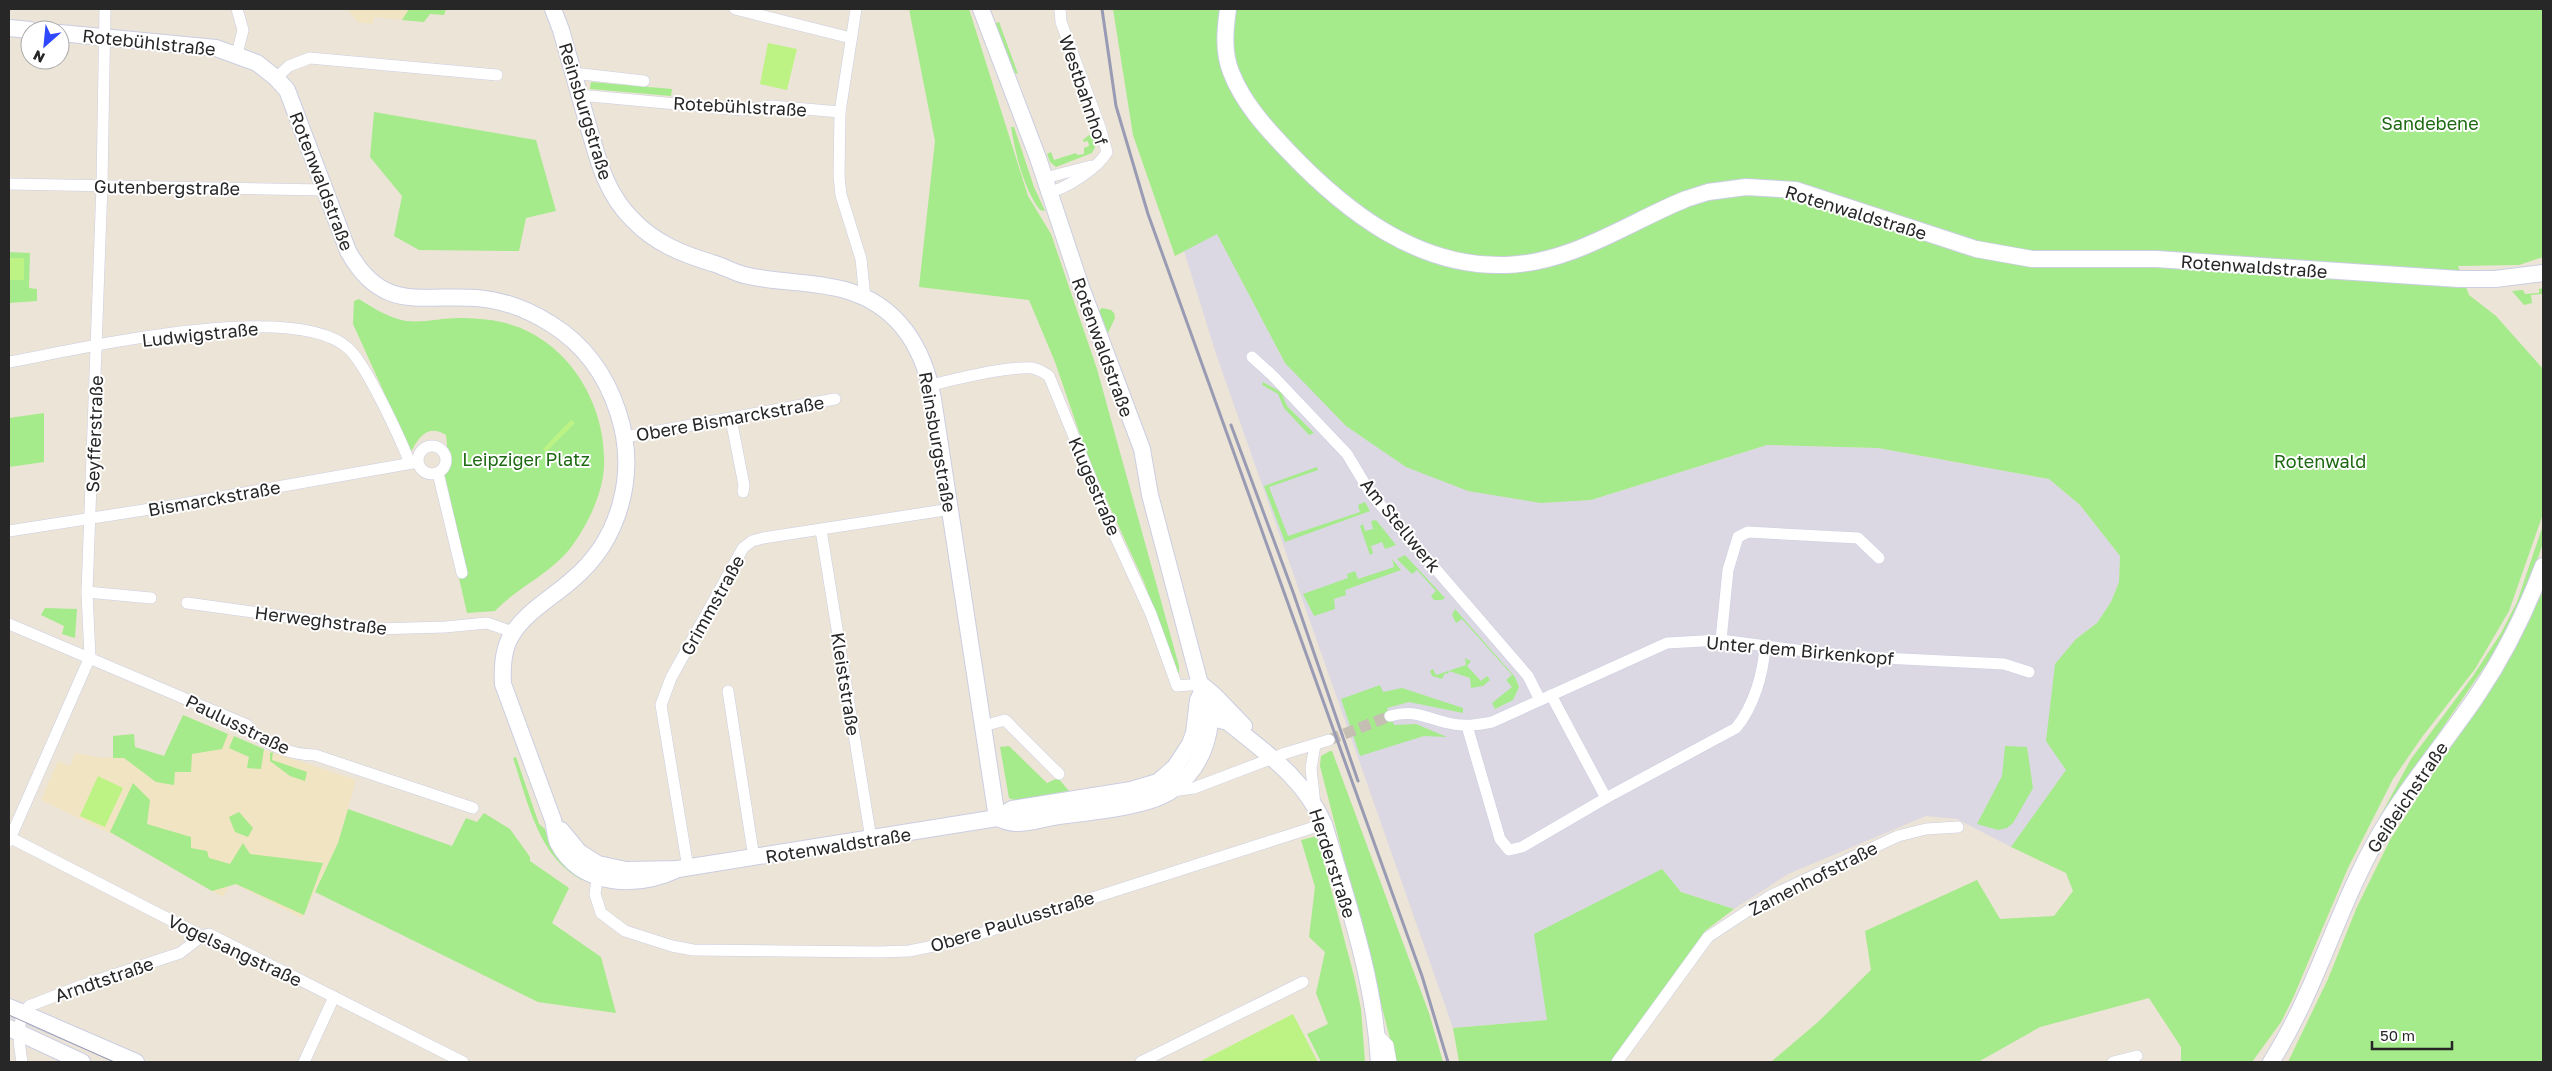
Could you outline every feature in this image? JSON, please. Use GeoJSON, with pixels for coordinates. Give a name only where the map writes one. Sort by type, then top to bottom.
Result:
{"type":"FeatureCollection","features":[{"type":"Feature","properties":{"kind":"main road","name":"Reinsburgstraße"},"geometry":{"type":"LineString","coordinates":[[553,9],[561,30],[599,165],[621,207],[650,234],[678,252],[743,275],[845,290],[865,298],[887,312],[920,350],[931,385],[996,818]]}},
{"type":"Feature","properties":{"kind":"main road","name":"Rotenwaldstraße"},"geometry":{"type":"LineString","coordinates":[[981,9],[1047,185],[1082,287],[1142,449],[1150,495],[1201,688],[1211,718],[1205,749],[1199,761],[1184,780],[1172,791],[1144,802],[1103,802]]}},
{"type":"Feature","properties":{"kind":"main road","name":"Rotenwaldstraße"},"geometry":{"type":"LineString","coordinates":[[1228,9],[1224,36],[1231,72],[1248,105],[1273,135],[1307,171],[1358,214],[1400,240],[1451,260],[1506,265],[1541,261],[1575,250],[1686,199],[1708,192],[1746,187],[1796,190],[1976,249],[2032,259],[2156,259],[2495,280],[2543,273]]}},
{"type":"Feature","properties":{"kind":"main road","name":"Rotebühlstraße"},"geometry":{"type":"LineString","coordinates":[[70,34],[216,48],[237,54]]}},
{"type":"Feature","properties":{"kind":"main road","name":"Rotenwaldstraße"},"geometry":{"type":"LineString","coordinates":[[237,54],[257,63],[276,78],[287,90],[324,190],[356,267],[377,286],[407,298],[478,298],[509,305],[539,317],[582,348],[597,367],[610,392],[625,437],[624,488],[618,516],[609,537],[592,562],[535,610],[513,632],[503,662],[503,684],[553,820],[598,870],[683,869],[996,818],[1015,823],[1103,802],[1131,790],[1158,782],[1180,761],[1194,733],[1201,688]]}},
{"type":"Feature","properties":{"kind":"main road","name":"Geißeichstraße"},"geometry":{"type":"LineString","coordinates":[[2271,1062],[2307,998],[2352,888],[2372,848],[2398,805],[2478,695],[2498,663],[2524,612],[2543,566]]}},
{"type":"Feature","properties":{"kind":"main road"},"geometry":{"type":"LineString","coordinates":[[1201,688],[1214,695],[1243,724],[1252,741]]}},
{"type":"Feature","properties":{"kind":"main road"},"geometry":{"type":"LineString","coordinates":[[1194,733],[1211,718]]}},
{"type":"Feature","properties":{"kind":"main road","name":"Herderstraße"},"geometry":{"type":"LineString","coordinates":[[1211,718],[1228,722],[1252,741],[1295,779],[1315,805],[1324,824],[1367,974],[1377,1034],[1379,1062]]}},
{"type":"Feature","properties":{"kind":"main road"},"geometry":{"type":"LineString","coordinates":[[16,1010],[136,1062]]}},
{"type":"Feature","properties":{"kind":"main road"},"geometry":{"type":"LineString","coordinates":[[14,1030],[82,1062]]}},
{"type":"Feature","properties":{"kind":"street","name":"Seyfferstraße"},"geometry":{"type":"LineString","coordinates":[[9,839],[90,657],[87,592],[102,186],[105,9]]}},
{"type":"Feature","properties":{"kind":"street"},"geometry":{"type":"LineString","coordinates":[[237,9],[243,30],[237,54]]}},
{"type":"Feature","properties":{"kind":"street"},"geometry":{"type":"LineString","coordinates":[[735,9],[851,38]]}},
{"type":"Feature","properties":{"kind":"street"},"geometry":{"type":"LineString","coordinates":[[856,9],[840,112],[839,176],[841,195],[860,253],[865,298]]}},
{"type":"Feature","properties":{"kind":"street","name":"Westbahnhof"},"geometry":{"type":"LineString","coordinates":[[1047,185],[1093,166],[1100,162],[1107,152],[1061,22],[1060,9]]}},
{"type":"Feature","properties":{"kind":"street"},"geometry":{"type":"LineString","coordinates":[[276,78],[289,66],[310,58],[497,75]]}},
{"type":"Feature","properties":{"kind":"street"},"geometry":{"type":"LineString","coordinates":[[573,73],[644,81]]}},
{"type":"Feature","properties":{"kind":"street","name":"Rotebühlstraße"},"geometry":{"type":"LineString","coordinates":[[579,95],[742,110],[771,106],[840,112]]}},
{"type":"Feature","properties":{"kind":"street","name":"Westbahnhof"},"geometry":{"type":"LineString","coordinates":[[1047,185],[1064,189],[1093,166]]}},
{"type":"Feature","properties":{"kind":"street","name":"Gutenbergstraße"},"geometry":{"type":"LineString","coordinates":[[9,184],[324,190]]}},
{"type":"Feature","properties":{"kind":"street","name":"Ludwigstraße"},"geometry":{"type":"LineString","coordinates":[[9,362],[160,336],[232,327],[282,328],[316,332],[334,338],[349,349],[362,364],[414,462]]}},
{"type":"Feature","properties":{"kind":"street","name":"Am Stellwerk"},"geometry":{"type":"LineString","coordinates":[[1252,358],[1273,376],[1347,454],[1371,494],[1546,698],[1606,798]]}},
{"type":"Feature","properties":{"kind":"street","name":"Klugestraße"},"geometry":{"type":"LineString","coordinates":[[931,385],[984,374],[1030,368],[1041,370],[1049,376],[1111,527],[1151,614],[1171,676],[1177,686],[1201,688]]}},
{"type":"Feature","properties":{"kind":"street","name":"Obere Bismarckstraße"},"geometry":{"type":"LineString","coordinates":[[625,437],[731,419],[835,398]]}},
{"type":"Feature","properties":{"kind":"street"},"geometry":{"type":"LineString","coordinates":[[731,419],[744,485],[743,492]]}},
{"type":"Feature","properties":{"kind":"street"},"geometry":{"type":"LineString","coordinates":[[429,447],[441,450],[446,457],[443,469],[438,473],[433,474],[424,471],[414,462],[429,447]]}},
{"type":"Feature","properties":{"kind":"street","name":"Bismarckstraße"},"geometry":{"type":"LineString","coordinates":[[9,531],[414,462]]}},
{"type":"Feature","properties":{"kind":"street"},"geometry":{"type":"LineString","coordinates":[[438,473],[462,573]]}},
{"type":"Feature","properties":{"kind":"street","name":"Grimmstraße"},"geometry":{"type":"LineString","coordinates":[[683,869],[662,705],[671,678],[743,548],[752,541],[763,538],[951,509]]}},
{"type":"Feature","properties":{"kind":"street","name":"Kleiststraße"},"geometry":{"type":"LineString","coordinates":[[821,530],[871,839]]}},
{"type":"Feature","properties":{"kind":"street"},"geometry":{"type":"LineString","coordinates":[[1721,640],[1728,570],[1738,537],[1748,532],[1858,538],[1879,558]]}},
{"type":"Feature","properties":{"kind":"street"},"geometry":{"type":"LineString","coordinates":[[87,592],[151,598]]}},
{"type":"Feature","properties":{"kind":"street","name":"Herweghstraße"},"geometry":{"type":"LineString","coordinates":[[187,603],[376,629],[446,627],[488,622],[513,632]]}},
{"type":"Feature","properties":{"kind":"street","name":"Paulusstraße"},"geometry":{"type":"LineString","coordinates":[[9,624],[247,725],[255,736],[268,743],[304,755],[315,756],[473,808]]}},
{"type":"Feature","properties":{"kind":"street","name":"Unter dem Birkenkopf"},"geometry":{"type":"LineString","coordinates":[[1390,716],[1406,712],[1450,724],[1467,726],[1492,722],[1667,643],[1721,640],[1843,656],[2004,664],[2029,672]]}},
{"type":"Feature","properties":{"kind":"street"},"geometry":{"type":"LineString","coordinates":[[1467,726],[1500,839],[1509,850],[1522,847],[1606,798],[1736,728],[1750,704],[1764,666],[1765,647]]}},
{"type":"Feature","properties":{"kind":"street"},"geometry":{"type":"LineString","coordinates":[[728,691],[754,858]]}},
{"type":"Feature","properties":{"kind":"street"},"geometry":{"type":"LineString","coordinates":[[983,726],[1005,720],[1059,774]]}},
{"type":"Feature","properties":{"kind":"street"},"geometry":{"type":"LineString","coordinates":[[1271,759],[1329,740]]}},
{"type":"Feature","properties":{"kind":"street"},"geometry":{"type":"LineString","coordinates":[[1315,745],[1310,768],[1315,805]]}},
{"type":"Feature","properties":{"kind":"street","name":"Rotenwaldstraße"},"geometry":{"type":"LineString","coordinates":[[1172,791],[1194,788],[1271,759]]}},
{"type":"Feature","properties":{"kind":"street","name":"Obere Paulusstraße"},"geometry":{"type":"LineString","coordinates":[[598,870],[595,901],[600,914],[625,931],[672,946],[693,950],[909,951],[958,941],[1324,824]]}},
{"type":"Feature","properties":{"kind":"street","name":"Zamenhofstraße"},"geometry":{"type":"LineString","coordinates":[[1617,1062],[1708,937],[1770,896],[1898,836],[1926,829],[1958,827]]}},
{"type":"Feature","properties":{"kind":"street","name":"Vogelsangstraße"},"geometry":{"type":"LineString","coordinates":[[9,839],[202,936],[209,934],[463,1062]]}},
{"type":"Feature","properties":{"kind":"street","name":"Arndtstraße"},"geometry":{"type":"LineString","coordinates":[[16,1010],[180,953],[202,936]]}},
{"type":"Feature","properties":{"kind":"street"},"geometry":{"type":"LineString","coordinates":[[1141,1062],[1303,982]]}},
{"type":"Feature","properties":{"kind":"street"},"geometry":{"type":"LineString","coordinates":[[304,1062],[334,997]]}},
{"type":"Feature","properties":{"kind":"street"},"geometry":{"type":"LineString","coordinates":[[16,1010],[14,1030],[22,1062]]}},
{"type":"Feature","properties":{"kind":"street"},"geometry":{"type":"LineString","coordinates":[[1377,1034],[1388,1045],[1392,1062]]}},
{"type":"Feature","properties":{"kind":"street"},"geometry":{"type":"LineString","coordinates":[[2113,1062],[2137,1056]]}},
{"type":"Feature","properties":{"kind":"shaded area"},"geometry":{"type":"Polygon","coordinates":[[[347,9],[409,9],[402,20],[374,17],[373,24],[358,22],[347,9]]]}},
{"type":"Feature","properties":{"kind":"shaded area"},"geometry":{"type":"Polygon","coordinates":[[[1217,233],[1285,363],[1591,500],[1767,445],[1878,448],[2049,479],[2080,505],[2120,556],[2119,582],[2111,602],[2097,623],[2076,639],[2047,741],[2067,770],[2011,847],[1957,819],[1926,816],[1788,874],[1734,909],[1681,892],[1662,869],[1547,1020],[1453,1028],[1216,354],[1184,251],[1217,233]]]}},
{"type":"Feature","properties":{"kind":"shaded area"},"geometry":{"type":"Polygon","coordinates":[[[184,715],[263,749],[356,780],[338,843],[302,918],[231,882],[223,897],[120,838],[41,800],[58,761],[70,766],[75,753],[103,758],[125,756],[158,772],[184,715]]]}},
{"type":"Feature","properties":{"kind":"green space"},"geometry":{"type":"Polygon","coordinates":[[[409,9],[446,9],[444,15],[430,14],[424,22],[402,20],[409,9]]]}},
{"type":"Feature","properties":{"kind":"green space"},"geometry":{"type":"Polygon","coordinates":[[[909,9],[969,9],[1028,196],[1051,234],[1097,369],[1179,666],[1179,677],[1144,582],[1089,461],[1055,362],[1029,300],[919,287],[935,141],[909,9]]]}},
{"type":"Feature","properties":{"kind":"green space","name":"Rotenwald"},"geometry":{"type":"Polygon","coordinates":[[[1113,9],[2543,9],[2543,257],[2519,265],[2458,266],[2469,295],[2496,316],[2543,369],[2543,514],[2509,611],[2475,669],[2422,737],[2393,779],[2348,868],[2293,998],[2281,1022],[2252,1062],[2181,1062],[2181,1047],[2149,998],[2040,1027],[1978,1062],[1771,1062],[1818,1022],[1871,970],[1865,931],[1977,880],[2000,919],[2054,916],[2073,891],[2066,873],[2011,847],[2066,770],[2046,741],[2055,664],[2076,639],[2097,623],[2111,602],[2119,582],[2120,556],[2080,505],[2049,479],[1878,448],[1767,445],[1591,500],[1541,503],[1468,491],[1406,467],[1346,426],[1285,363],[1217,234],[1175,256],[1133,135],[1113,9]]]}},
{"type":"Feature","properties":{"kind":"green space"},"geometry":{"type":"Polygon","coordinates":[[[999,22],[1018,74],[1012,72],[994,24],[999,22]]]}},
{"type":"Feature","properties":{"kind":"green space"},"geometry":{"type":"Polygon","coordinates":[[[768,43],[797,49],[787,90],[760,84],[768,43]]]}},
{"type":"Feature","properties":{"kind":"green space"},"geometry":{"type":"Polygon","coordinates":[[[591,82],[672,89],[671,96],[590,89],[591,82]]]}},
{"type":"Feature","properties":{"kind":"green space"},"geometry":{"type":"Polygon","coordinates":[[[374,112],[536,140],[556,211],[526,218],[519,251],[419,250],[394,236],[402,196],[370,157],[374,112]]]}},
{"type":"Feature","properties":{"kind":"green space"},"geometry":{"type":"Polygon","coordinates":[[[1011,127],[1014,127],[1034,187],[1045,211],[1040,210],[1029,192],[1018,159],[1011,127]]]}},
{"type":"Feature","properties":{"kind":"green space"},"geometry":{"type":"Polygon","coordinates":[[[1089,135],[1094,136],[1097,143],[1092,153],[1056,167],[1050,162],[1047,154],[1051,152],[1054,160],[1076,153],[1077,155],[1084,154],[1084,148],[1089,146],[1088,141],[1083,142],[1083,140],[1089,135]]]}},
{"type":"Feature","properties":{"kind":"green space"},"geometry":{"type":"Polygon","coordinates":[[[9,252],[30,253],[29,288],[37,289],[37,301],[9,303],[9,252]]]}},
{"type":"Feature","properties":{"kind":"green space"},"geometry":{"type":"Polygon","coordinates":[[[10,258],[24,258],[24,280],[9,280],[10,258]]]}},
{"type":"Feature","properties":{"kind":"green space"},"geometry":{"type":"Polygon","coordinates":[[[2543,288],[2543,294],[2531,295],[2532,303],[2524,305],[2512,291],[2523,290],[2525,294],[2539,293],[2539,289],[2543,288]]]}},
{"type":"Feature","properties":{"kind":"green space","name":"Leipziger Platz"},"geometry":{"type":"Polygon","coordinates":[[[359,299],[400,320],[419,321],[475,318],[501,322],[524,330],[545,342],[563,357],[578,376],[590,396],[603,442],[604,466],[601,487],[594,508],[578,537],[564,556],[495,611],[467,613],[459,578],[467,574],[443,467],[448,455],[446,435],[440,432],[429,431],[417,441],[411,452],[353,324],[354,301],[359,299]]]}},
{"type":"Feature","properties":{"kind":"green space"},"geometry":{"type":"Polygon","coordinates":[[[1102,308],[1111,310],[1114,313],[1115,318],[1108,333],[1099,311],[1102,308]]]}},
{"type":"Feature","properties":{"kind":"green space"},"geometry":{"type":"Polygon","coordinates":[[[1263,382],[1281,392],[1287,406],[1314,433],[1309,435],[1284,408],[1278,394],[1262,385],[1263,382]]]}},
{"type":"Feature","properties":{"kind":"green space"},"geometry":{"type":"Polygon","coordinates":[[[44,413],[44,462],[9,467],[9,418],[44,413]]]}},
{"type":"Feature","properties":{"kind":"green space"},"geometry":{"type":"Polygon","coordinates":[[[571,420],[575,423],[546,452],[543,449],[571,420]]]}},
{"type":"Feature","properties":{"kind":"green space"},"geometry":{"type":"Polygon","coordinates":[[[1317,467],[1318,470],[1269,487],[1288,536],[1360,512],[1358,505],[1365,502],[1370,511],[1285,542],[1264,486],[1317,467]]]}},
{"type":"Feature","properties":{"kind":"green space"},"geometry":{"type":"Polygon","coordinates":[[[1376,520],[1396,545],[1385,549],[1382,542],[1371,546],[1373,553],[1370,555],[1360,526],[1363,524],[1365,531],[1373,529],[1371,521],[1376,520]]]}},
{"type":"Feature","properties":{"kind":"green space"},"geometry":{"type":"Polygon","coordinates":[[[2543,525],[2543,543],[2535,566],[2515,614],[2496,650],[2375,826],[2411,759],[2473,676],[2501,633],[2517,602],[2543,525]]]}},
{"type":"Feature","properties":{"kind":"green space"},"geometry":{"type":"Polygon","coordinates":[[[1405,555],[1445,598],[1434,600],[1431,596],[1436,591],[1417,570],[1412,574],[1397,559],[1405,555]]]}},
{"type":"Feature","properties":{"kind":"green space"},"geometry":{"type":"Polygon","coordinates":[[[1392,559],[1401,570],[1345,590],[1346,595],[1334,599],[1335,609],[1314,616],[1303,594],[1348,578],[1347,574],[1355,571],[1358,579],[1394,567],[1392,559]]]}},
{"type":"Feature","properties":{"kind":"green space"},"geometry":{"type":"Polygon","coordinates":[[[2543,591],[2543,1062],[2288,1062],[2328,979],[2357,907],[2390,840],[2443,758],[2480,707],[2518,642],[2543,591]]]}},
{"type":"Feature","properties":{"kind":"green space"},"geometry":{"type":"Polygon","coordinates":[[[45,608],[77,609],[75,638],[62,634],[64,626],[41,615],[45,608]]]}},
{"type":"Feature","properties":{"kind":"green space"},"geometry":{"type":"Polygon","coordinates":[[[1455,609],[1515,677],[1519,687],[1513,700],[1495,709],[1492,703],[1512,687],[1506,680],[1512,675],[1462,619],[1456,623],[1452,615],[1455,609]]]}},
{"type":"Feature","properties":{"kind":"green space"},"geometry":{"type":"Polygon","coordinates":[[[1465,658],[1471,661],[1467,666],[1481,681],[1487,676],[1490,680],[1483,686],[1471,688],[1470,678],[1449,671],[1448,674],[1445,673],[1442,679],[1432,676],[1430,671],[1433,669],[1436,675],[1466,665],[1465,658]]]}},
{"type":"Feature","properties":{"kind":"green space"},"geometry":{"type":"Polygon","coordinates":[[[1380,685],[1383,692],[1402,688],[1463,708],[1463,713],[1409,702],[1387,708],[1394,725],[1416,724],[1447,737],[1424,736],[1360,756],[1341,699],[1380,685]]]}},
{"type":"Feature","properties":{"kind":"green space"},"geometry":{"type":"Polygon","coordinates":[[[183,715],[228,734],[222,749],[192,754],[191,772],[175,772],[174,785],[156,782],[124,758],[113,758],[113,736],[134,734],[135,747],[164,756],[183,715]]]}},
{"type":"Feature","properties":{"kind":"green space"},"geometry":{"type":"Polygon","coordinates":[[[234,736],[264,749],[261,769],[247,768],[249,757],[229,748],[234,736]]]}},
{"type":"Feature","properties":{"kind":"green space"},"geometry":{"type":"Polygon","coordinates":[[[1009,746],[1047,783],[1058,778],[1069,791],[1014,800],[1009,798],[1000,747],[1009,746]]]}},
{"type":"Feature","properties":{"kind":"green space"},"geometry":{"type":"Polygon","coordinates":[[[2005,746],[2027,747],[2033,788],[2013,823],[2007,828],[1998,830],[1977,824],[2002,776],[2005,746]]]}},
{"type":"Feature","properties":{"kind":"green space"},"geometry":{"type":"Polygon","coordinates":[[[1332,751],[1429,1013],[1443,1062],[1396,1062],[1320,766],[1321,756],[1332,751]]]}},
{"type":"Feature","properties":{"kind":"green space"},"geometry":{"type":"Polygon","coordinates":[[[273,752],[272,760],[307,772],[305,781],[290,776],[270,761],[270,753],[273,752]]]}},
{"type":"Feature","properties":{"kind":"green space"},"geometry":{"type":"Polygon","coordinates":[[[516,757],[539,824],[545,829],[548,840],[583,878],[582,880],[567,870],[545,843],[530,810],[513,758],[516,757]]]}},
{"type":"Feature","properties":{"kind":"green space"},"geometry":{"type":"Polygon","coordinates":[[[98,776],[123,788],[105,827],[80,816],[98,776]]]}},
{"type":"Feature","properties":{"kind":"green space"},"geometry":{"type":"Polygon","coordinates":[[[133,783],[150,800],[147,824],[191,837],[191,848],[207,851],[209,858],[230,864],[243,843],[250,854],[323,863],[304,915],[236,884],[212,891],[110,832],[133,783]]]}},
{"type":"Feature","properties":{"kind":"green space"},"geometry":{"type":"Polygon","coordinates":[[[348,809],[452,846],[466,818],[477,822],[484,813],[510,829],[530,857],[530,861],[569,888],[552,923],[601,957],[616,1013],[538,1002],[315,892],[338,843],[348,809]]]}},
{"type":"Feature","properties":{"kind":"green space"},"geometry":{"type":"Polygon","coordinates":[[[239,812],[253,828],[248,837],[235,832],[229,817],[239,812]]]}},
{"type":"Feature","properties":{"kind":"green space"},"geometry":{"type":"Polygon","coordinates":[[[1317,836],[1354,976],[1361,1009],[1365,1062],[1321,1062],[1307,1034],[1328,1024],[1316,993],[1325,952],[1309,937],[1315,887],[1301,840],[1317,836]]]}},
{"type":"Feature","properties":{"kind":"green space"},"geometry":{"type":"Polygon","coordinates":[[[1662,869],[1681,892],[1734,909],[1705,931],[1611,1062],[1459,1062],[1453,1028],[1547,1020],[1534,934],[1662,869]]]}},
{"type":"Feature","properties":{"kind":"green space"},"geometry":{"type":"Polygon","coordinates":[[[1293,1014],[1318,1062],[1199,1062],[1293,1014]]]}},
{"type":"Feature","properties":{"kind":"tunnel"},"geometry":{"type":"LineString","coordinates":[[1329,740],[1390,716]]}},
{"type":"Feature","properties":{"kind":"tram line"},"geometry":{"type":"LineString","coordinates":[[9,1015],[114,1062]]}},
{"type":"Feature","properties":{"kind":"railway"},"geometry":{"type":"LineString","coordinates":[[1102,9],[1116,106],[1148,214],[1422,976],[1448,1062]]}},
{"type":"Feature","properties":{"kind":"railway"},"geometry":{"type":"LineString","coordinates":[[1231,425],[1293,592],[1358,781]]}},
{"type":"Feature","properties":{"kind":"park label","name":"Sandebene"},"geometry":{"type":"Point","coordinates":[2430,123]}}]}
